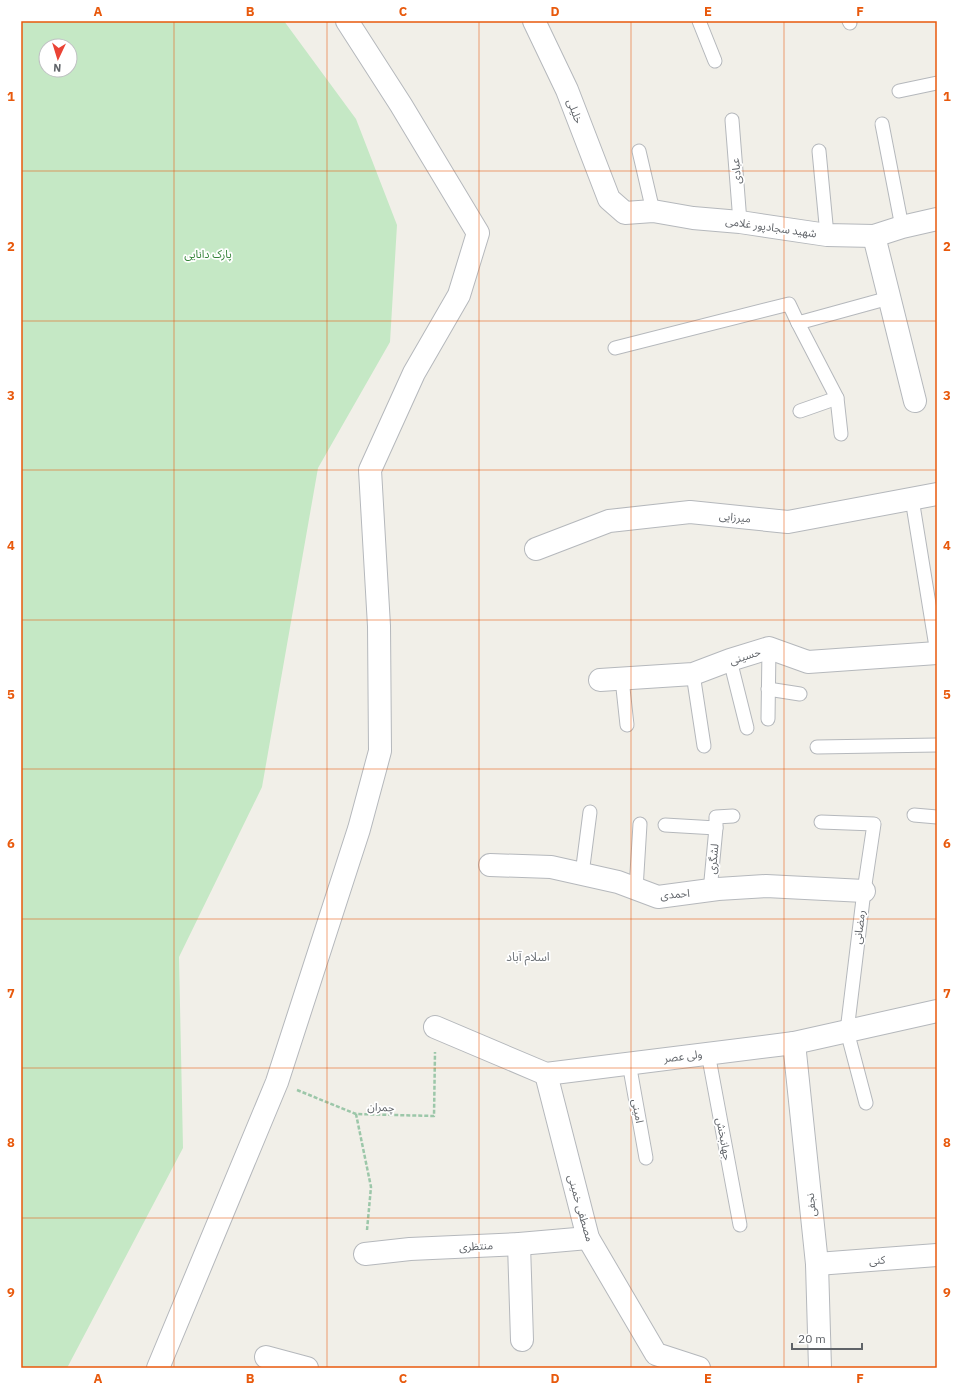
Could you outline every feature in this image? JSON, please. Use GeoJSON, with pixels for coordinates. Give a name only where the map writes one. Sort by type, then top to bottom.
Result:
{"type":"FeatureCollection","features":[{"type":"Feature","properties":{"kind":"street"},"geometry":{"type":"LineString","coordinates":[[158,1368],[277,1082],[360,829],[380,751],[379,626],[370,470],[414,373],[459,295],[478,233],[401,105],[347,21]]}},
{"type":"Feature","properties":{"kind":"street","name":"خلیلی"},"geometry":{"type":"LineString","coordinates":[[540,22],[609,199]]}},
{"type":"Feature","properties":{"kind":"street","name":"شهید سجادپور غلامی"},"geometry":{"type":"LineString","coordinates":[[609,199],[625,213],[653,212],[693,218],[740,222],[827,235],[874,236],[902,227],[937,219]]}},
{"type":"Feature","properties":{"kind":"street"},"geometry":{"type":"LineString","coordinates":[[874,236],[915,401]]}},
{"type":"Feature","properties":{"kind":"street","name":"میرزایی"},"geometry":{"type":"LineString","coordinates":[[536,549],[609,521],[690,512],[788,522],[937,494]]}},
{"type":"Feature","properties":{"kind":"street","name":"حسینی"},"geometry":{"type":"LineString","coordinates":[[600,680],[693,674],[730,660],[769,648],[808,662],[937,653]]}},
{"type":"Feature","properties":{"kind":"street","name":"احمدی"},"geometry":{"type":"LineString","coordinates":[[490,865],[551,867],[618,882],[658,897],[766,886],[864,891]]}},
{"type":"Feature","properties":{"kind":"street","name":"ولی عصر"},"geometry":{"type":"LineString","coordinates":[[546,1074],[794,1043],[937,1011]]}},
{"type":"Feature","properties":{"kind":"street"},"geometry":{"type":"LineString","coordinates":[[435,1027],[546,1074]]}},
{"type":"Feature","properties":{"kind":"street","name":"نجفی"},"geometry":{"type":"LineString","coordinates":[[794,1043],[817,1264],[820,1368]]}},
{"type":"Feature","properties":{"kind":"street","name":"مصطفی خمینی"},"geometry":{"type":"LineString","coordinates":[[546,1074],[588,1238],[656,1354],[699,1368]]}},
{"type":"Feature","properties":{"kind":"street","name":"منتظری"},"geometry":{"type":"LineString","coordinates":[[365,1254],[410,1248],[519,1244],[588,1238]]}},
{"type":"Feature","properties":{"kind":"street"},"geometry":{"type":"LineString","coordinates":[[519,1244],[522,1340]]}},
{"type":"Feature","properties":{"kind":"street","name":"کنی"},"geometry":{"type":"LineString","coordinates":[[817,1264],[937,1255]]}},
{"type":"Feature","properties":{"kind":"street"},"geometry":{"type":"LineString","coordinates":[[266,1357],[307,1368]]}},
{"type":"Feature","properties":{"kind":"lane"},"geometry":{"type":"LineString","coordinates":[[699,21],[715,61]]}},
{"type":"Feature","properties":{"kind":"lane"},"geometry":{"type":"LineString","coordinates":[[899,91],[937,83]]}},
{"type":"Feature","properties":{"kind":"lane","name":"عبادی"},"geometry":{"type":"LineString","coordinates":[[732,120],[740,222]]}},
{"type":"Feature","properties":{"kind":"lane"},"geometry":{"type":"LineString","coordinates":[[882,124],[902,227]]}},
{"type":"Feature","properties":{"kind":"lane"},"geometry":{"type":"LineString","coordinates":[[639,151],[653,212]]}},
{"type":"Feature","properties":{"kind":"lane"},"geometry":{"type":"LineString","coordinates":[[819,151],[827,235]]}},
{"type":"Feature","properties":{"kind":"lane"},"geometry":{"type":"LineString","coordinates":[[798,323],[889,298]]}},
{"type":"Feature","properties":{"kind":"lane"},"geometry":{"type":"LineString","coordinates":[[615,348],[789,304],[837,398],[841,434]]}},
{"type":"Feature","properties":{"kind":"lane"},"geometry":{"type":"LineString","coordinates":[[800,411],[837,398]]}},
{"type":"Feature","properties":{"kind":"lane"},"geometry":{"type":"LineString","coordinates":[[912,499],[937,653]]}},
{"type":"Feature","properties":{"kind":"lane"},"geometry":{"type":"LineString","coordinates":[[768,719],[769,648]]}},
{"type":"Feature","properties":{"kind":"lane"},"geometry":{"type":"LineString","coordinates":[[730,660],[747,728]]}},
{"type":"Feature","properties":{"kind":"lane"},"geometry":{"type":"LineString","coordinates":[[693,674],[704,746]]}},
{"type":"Feature","properties":{"kind":"lane"},"geometry":{"type":"LineString","coordinates":[[622,679],[627,725]]}},
{"type":"Feature","properties":{"kind":"lane"},"geometry":{"type":"LineString","coordinates":[[768,689],[800,694]]}},
{"type":"Feature","properties":{"kind":"lane"},"geometry":{"type":"LineString","coordinates":[[817,747],[937,745]]}},
{"type":"Feature","properties":{"kind":"lane"},"geometry":{"type":"LineString","coordinates":[[582,874],[590,812]]}},
{"type":"Feature","properties":{"kind":"lane"},"geometry":{"type":"LineString","coordinates":[[914,815],[937,817]]}},
{"type":"Feature","properties":{"kind":"lane"},"geometry":{"type":"LineString","coordinates":[[665,825],[716,828],[716,817],[733,816]]}},
{"type":"Feature","properties":{"kind":"lane","name":"رمضانی"},"geometry":{"type":"LineString","coordinates":[[821,822],[874,824],[864,891],[847,1031]]}},
{"type":"Feature","properties":{"kind":"lane"},"geometry":{"type":"LineString","coordinates":[[636,889],[640,824]]}},
{"type":"Feature","properties":{"kind":"lane","name":"لشگری"},"geometry":{"type":"LineString","coordinates":[[710,891],[716,828]]}},
{"type":"Feature","properties":{"kind":"lane"},"geometry":{"type":"LineString","coordinates":[[847,1031],[866,1103]]}},
{"type":"Feature","properties":{"kind":"lane","name":"جهانبخش"},"geometry":{"type":"LineString","coordinates":[[708,1053],[740,1225]]}},
{"type":"Feature","properties":{"kind":"lane","name":"امینی"},"geometry":{"type":"LineString","coordinates":[[629,1063],[646,1158]]}},
{"type":"Feature","properties":{"kind":"path","name":"چمران"},"geometry":{"type":"LineString","coordinates":[[365,1254],[371,1187],[356,1114],[434,1116],[435,1027]]}},
{"type":"Feature","properties":{"kind":"path"},"geometry":{"type":"LineString","coordinates":[[277,1082],[356,1114]]}},
{"type":"Feature","properties":{"kind":"green space","name":"پارک دانایی"},"geometry":{"type":"Polygon","coordinates":[[[21,21],[284,21],[356,119],[397,225],[390,342],[318,468],[262,787],[179,957],[183,1148],[67,1368],[21,1368],[21,21]]]}},
{"type":"Feature","properties":{"kind":"district","name":"اسلام آباد"},"geometry":{"type":"Point","coordinates":[528,957]}}]}
